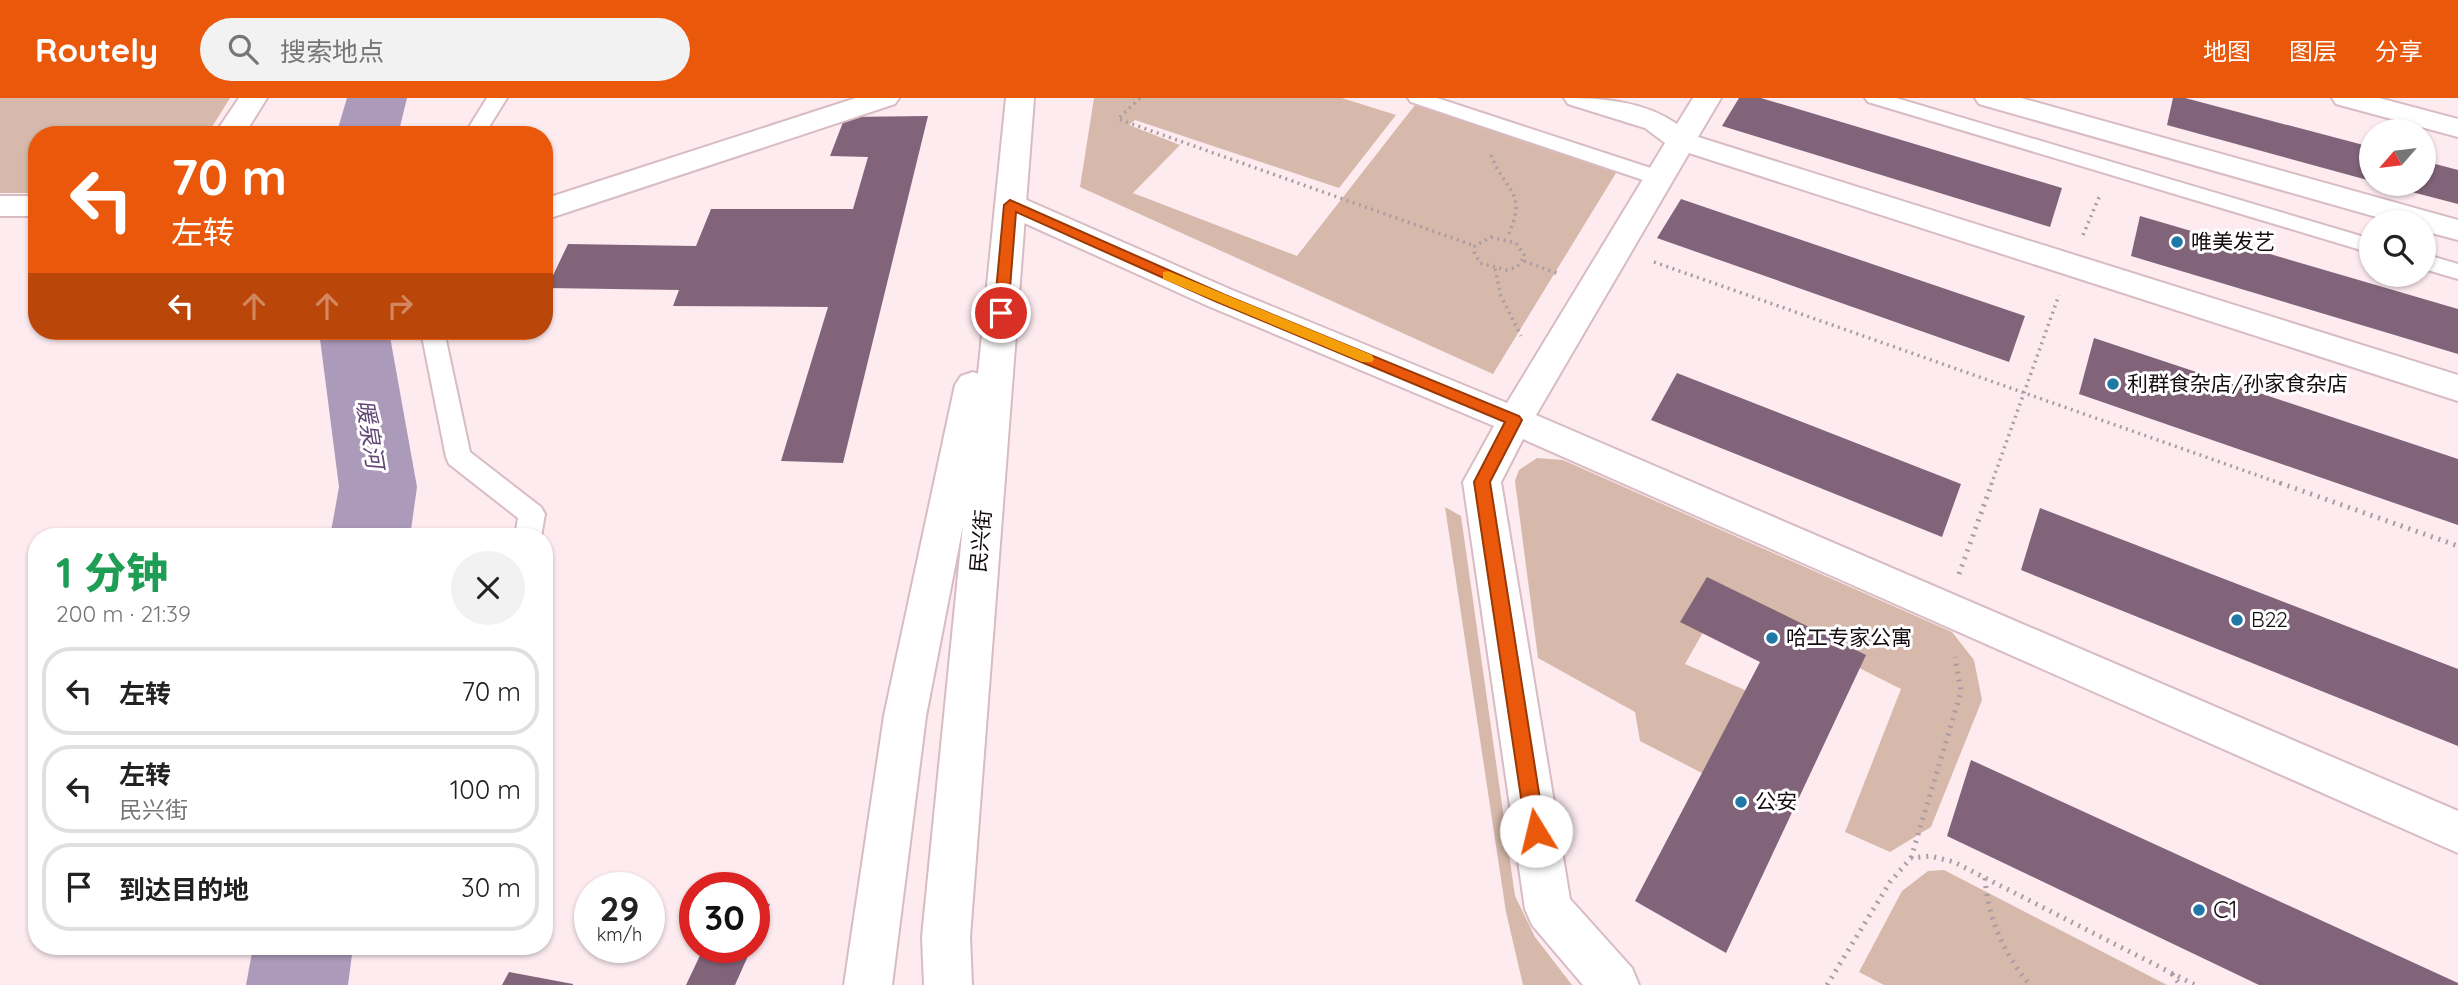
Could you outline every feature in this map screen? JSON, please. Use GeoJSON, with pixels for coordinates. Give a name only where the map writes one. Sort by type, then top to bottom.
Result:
{"type":"FeatureCollection","features":[{"type":"Feature","properties":{"kind":"street"},"geometry":{"type":"LineString","coordinates":[[235,126],[253,98]]}},
{"type":"Feature","properties":{"kind":"street"},"geometry":{"type":"LineString","coordinates":[[553,207],[885,98]]}},
{"type":"Feature","properties":{"kind":"street","name":"民兴街"},"geometry":{"type":"LineString","coordinates":[[948,985],[946,937],[1020,98]]}},
{"type":"Feature","properties":{"kind":"street"},"geometry":{"type":"LineString","coordinates":[[1578,98],[1655,122],[1681,141],[2458,388]]}},
{"type":"Feature","properties":{"kind":"street"},"geometry":{"type":"LineString","coordinates":[[1615,985],[1548,909],[1482,482],[1541,373],[1707,98]]}},
{"type":"Feature","properties":{"kind":"street"},"geometry":{"type":"LineString","coordinates":[[1989,98],[2458,230]]}},
{"type":"Feature","properties":{"kind":"street"},"geometry":{"type":"LineString","coordinates":[[2346,98],[2458,128]]}},
{"type":"Feature","properties":{"kind":"street"},"geometry":{"type":"LineString","coordinates":[[868,985],[905,716],[1010,205],[1220,298],[1514,420],[2458,832]]}},
{"type":"Feature","properties":{"kind":"street"},"geometry":{"type":"LineString","coordinates":[[0,206],[28,206]]}},
{"type":"Feature","properties":{"kind":"lane"},"geometry":{"type":"LineString","coordinates":[[480,126],[497,98]]}},
{"type":"Feature","properties":{"kind":"lane"},"geometry":{"type":"LineString","coordinates":[[1418,98],[1659,178]]}},
{"type":"Feature","properties":{"kind":"lane"},"geometry":{"type":"LineString","coordinates":[[1875,98],[2359,242]]}},
{"type":"Feature","properties":{"kind":"lane"},"geometry":{"type":"LineString","coordinates":[[2436,265],[2458,272]]}},
{"type":"Feature","properties":{"kind":"lane"},"geometry":{"type":"LineString","coordinates":[[434,340],[458,457],[532,514],[530,528]]}},
{"type":"Feature","properties":{"kind":"path"},"geometry":{"type":"LineString","coordinates":[[1140,98],[1118,119],[1475,246]]}},
{"type":"Feature","properties":{"kind":"path"},"geometry":{"type":"LineString","coordinates":[[1499,125],[1489,146],[1493,162],[1513,187],[1518,203],[1516,221],[1507,238]]}},
{"type":"Feature","properties":{"kind":"path"},"geometry":{"type":"LineString","coordinates":[[1827,985],[1890,883],[1911,858],[1961,692],[1947,609],[2070,265],[2112,169]]}},
{"type":"Feature","properties":{"kind":"path"},"geometry":{"type":"LineString","coordinates":[[1507,238],[1520,245],[1525,256],[1524,261],[1512,269],[1495,269],[1480,263],[1474,252],[1475,246],[1485,239],[1507,238]]}},
{"type":"Feature","properties":{"kind":"path"},"geometry":{"type":"LineString","coordinates":[[1615,248],[2458,546]]}},
{"type":"Feature","properties":{"kind":"path"},"geometry":{"type":"LineString","coordinates":[[1495,269],[1505,309],[1541,373]]}},
{"type":"Feature","properties":{"kind":"path"},"geometry":{"type":"LineString","coordinates":[[1911,858],[1930,856],[1954,862],[2195,985]]}},
{"type":"Feature","properties":{"kind":"path"},"geometry":{"type":"LineString","coordinates":[[1984,878],[1989,906],[2003,946],[2030,985]]}},
{"type":"Feature","properties":{"kind":"path"},"geometry":{"type":"LineString","coordinates":[[2170,972],[2180,985]]}},
{"type":"Feature","properties":{"kind":"shaded area"},"geometry":{"type":"Polygon","coordinates":[[[0,98],[230,98],[213,126],[28,126],[28,193],[0,193],[0,98]]]}},
{"type":"Feature","properties":{"kind":"shaded area"},"geometry":{"type":"Polygon","coordinates":[[[1094,98],[1342,98],[1396,115],[1339,188],[1135,120],[1129,125],[1180,145],[1133,193],[1297,256],[1415,105],[1612,168],[1616,173],[1493,374],[1080,187],[1094,98]]]}},
{"type":"Feature","properties":{"kind":"shaded area"},"geometry":{"type":"Polygon","coordinates":[[[1537,458],[1563,460],[1952,632],[1974,660],[1982,700],[1931,827],[1890,852],[1845,832],[1901,689],[1722,599],[1685,664],[1761,697],[1725,785],[1640,741],[1635,712],[1538,658],[1515,481],[1519,470],[1537,458]]]}},
{"type":"Feature","properties":{"kind":"shaded area"},"geometry":{"type":"Polygon","coordinates":[[[1445,507],[1461,516],[1515,896],[1535,937],[1572,985],[1523,985],[1506,912],[1445,507]]]}},
{"type":"Feature","properties":{"kind":"shaded area"},"geometry":{"type":"Polygon","coordinates":[[[1944,870],[2167,985],[1884,985],[1859,972],[1902,891],[1928,871],[1944,870]]]}},
{"type":"Feature","properties":{"kind":"building"},"geometry":{"type":"Polygon","coordinates":[[[1739,98],[1761,98],[2062,188],[2050,227],[1722,126],[1739,98]]]}},
{"type":"Feature","properties":{"kind":"building"},"geometry":{"type":"Polygon","coordinates":[[[2173,98],[2185,98],[2359,144],[2359,178],[2167,125],[2173,98]]]}},
{"type":"Feature","properties":{"kind":"building"},"geometry":{"type":"Polygon","coordinates":[[[928,116],[843,463],[781,461],[828,307],[673,306],[679,290],[553,288],[553,275],[568,244],[696,246],[711,209],[853,209],[868,157],[830,156],[845,117],[928,116]]]}},
{"type":"Feature","properties":{"kind":"building"},"geometry":{"type":"Polygon","coordinates":[[[2436,164],[2458,170],[2458,204],[2427,196],[2436,196],[2436,164]]]}},
{"type":"Feature","properties":{"kind":"building"},"geometry":{"type":"Polygon","coordinates":[[[1681,199],[2025,316],[2009,362],[1657,238],[1681,199]]]}},
{"type":"Feature","properties":{"kind":"building"},"geometry":{"type":"Polygon","coordinates":[[[2140,216],[2359,280],[2359,287],[2383,287],[2458,309],[2458,354],[2131,256],[2140,216]]]}},
{"type":"Feature","properties":{"kind":"building"},"geometry":{"type":"Polygon","coordinates":[[[2094,338],[2458,459],[2458,525],[2079,394],[2094,338]]]}},
{"type":"Feature","properties":{"kind":"building"},"geometry":{"type":"Polygon","coordinates":[[[1677,373],[1961,484],[1942,537],[1651,420],[1677,373]]]}},
{"type":"Feature","properties":{"kind":"building","name":"B22"},"geometry":{"type":"Polygon","coordinates":[[[2040,508],[2458,669],[2458,746],[2021,570],[2040,508]]]}},
{"type":"Feature","properties":{"kind":"building","name":"公安"},"geometry":{"type":"Polygon","coordinates":[[[1707,577],[1866,655],[1726,953],[1635,901],[1760,662],[1680,622],[1707,577]]]}},
{"type":"Feature","properties":{"kind":"building","name":"C1"},"geometry":{"type":"Polygon","coordinates":[[[1971,760],[2458,985],[2259,985],[1947,836],[1971,760]]]}},
{"type":"Feature","properties":{"kind":"building"},"geometry":{"type":"Polygon","coordinates":[[[696,963],[745,963],[735,985],[686,985],[696,963]]]}},
{"type":"Feature","properties":{"kind":"building"},"geometry":{"type":"Polygon","coordinates":[[[509,972],[573,984],[573,985],[502,985],[509,972]]]}},
{"type":"Feature","properties":{"kind":"waterway","name":"暖泉河"},"geometry":{"type":"LineString","coordinates":[[369,126],[377,98]]}},
{"type":"Feature","properties":{"kind":"waterway","name":"暖泉河"},"geometry":{"type":"LineString","coordinates":[[355,340],[378,487],[371,528]]}},
{"type":"Feature","properties":{"kind":"waterway","name":"暖泉河"},"geometry":{"type":"LineString","coordinates":[[297,985],[302,955]]}},
{"type":"Feature","properties":{"kind":"slow traffic"},"geometry":{"type":"LineString","coordinates":[[1168,275],[1367,359]]}},
{"type":"Feature","properties":{"kind":"place","name":"唯美发艺"},"geometry":{"type":"Point","coordinates":[2177,242]}},
{"type":"Feature","properties":{"kind":"place","name":"利群食杂店/孙家食杂店"},"geometry":{"type":"Point","coordinates":[2113,384]}},
{"type":"Feature","properties":{"kind":"place","name":"B22"},"geometry":{"type":"Point","coordinates":[2237,620]}},
{"type":"Feature","properties":{"kind":"place","name":"哈工专家公寓"},"geometry":{"type":"Point","coordinates":[1772,638]}},
{"type":"Feature","properties":{"kind":"place","name":"公安"},"geometry":{"type":"Point","coordinates":[1741,802]}},
{"type":"Feature","properties":{"kind":"place","name":"C1"},"geometry":{"type":"Point","coordinates":[2199,910]}},
{"type":"Feature","properties":{"kind":"route"},"geometry":{"type":"LineString","coordinates":[[1001,313],[1010,205],[1220,298],[1514,420],[1482,482],[1536,831]]}}]}
